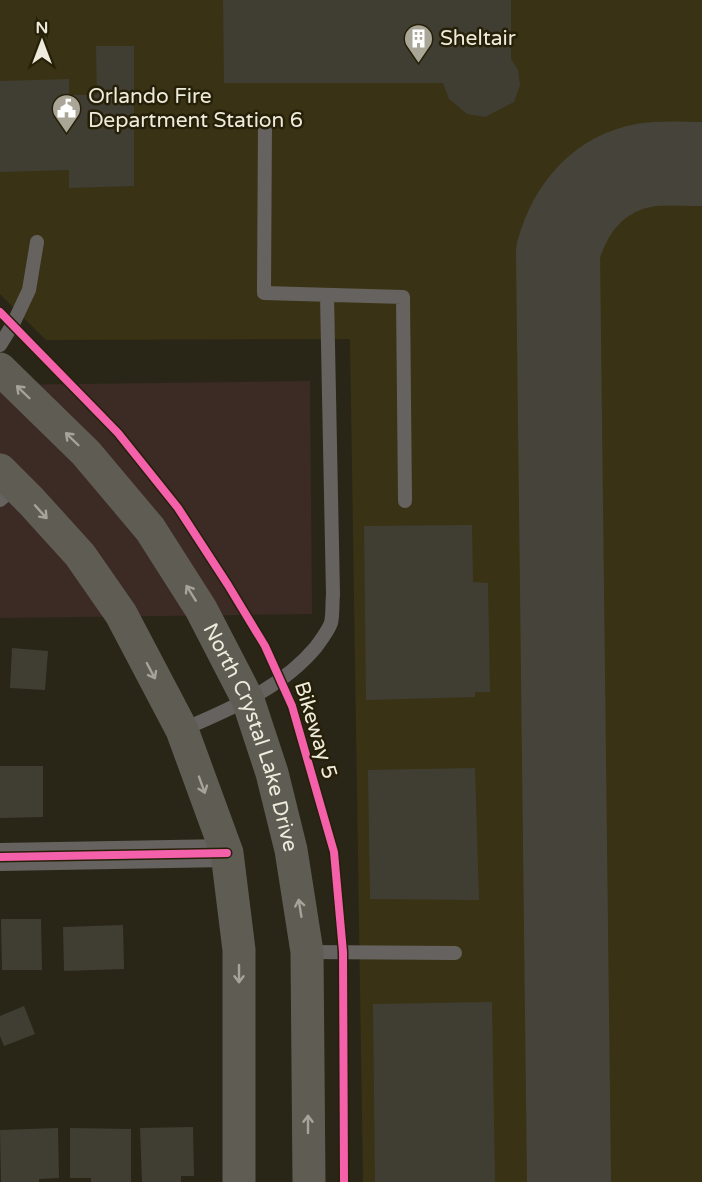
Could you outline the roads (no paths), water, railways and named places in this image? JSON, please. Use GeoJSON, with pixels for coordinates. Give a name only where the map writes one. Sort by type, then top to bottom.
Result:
{"type":"FeatureCollection","features":[{"type":"Feature","properties":{"kind":"main road","name":"North Crystal Lake Drive"},"geometry":{"type":"LineString","coordinates":[[0,369],[86,453],[150,529],[201,609],[248,700],[272,773],[291,850],[307,952],[309,1182]]}},
{"type":"Feature","properties":{"kind":"main road"},"geometry":{"type":"LineString","coordinates":[[5,485],[80,555],[121,614],[182,730],[227,854],[239,950],[239,1182]]}},
{"type":"Feature","properties":{"kind":"street"},"geometry":{"type":"LineString","coordinates":[[0,857],[227,854]]}},
{"type":"Feature","properties":{"kind":"lane"},"geometry":{"type":"LineString","coordinates":[[265,123],[264,293],[403,297],[405,501]]}},
{"type":"Feature","properties":{"kind":"lane"},"geometry":{"type":"LineString","coordinates":[[0,345],[29,290],[38,243]]}},
{"type":"Feature","properties":{"kind":"lane"},"geometry":{"type":"LineString","coordinates":[[182,730],[248,700],[281,680],[308,657],[322,640],[331,623],[333,595],[327,295]]}},
{"type":"Feature","properties":{"kind":"lane"},"geometry":{"type":"LineString","coordinates":[[307,952],[455,953]]}},
{"type":"Feature","properties":{"kind":"place","name":"Sheltair"},"geometry":{"type":"Point","coordinates":[419,64]}},
{"type":"Feature","properties":{"kind":"place","name":"Orlando Fire Department Station 6"},"geometry":{"type":"Point","coordinates":[67,134]}}]}
